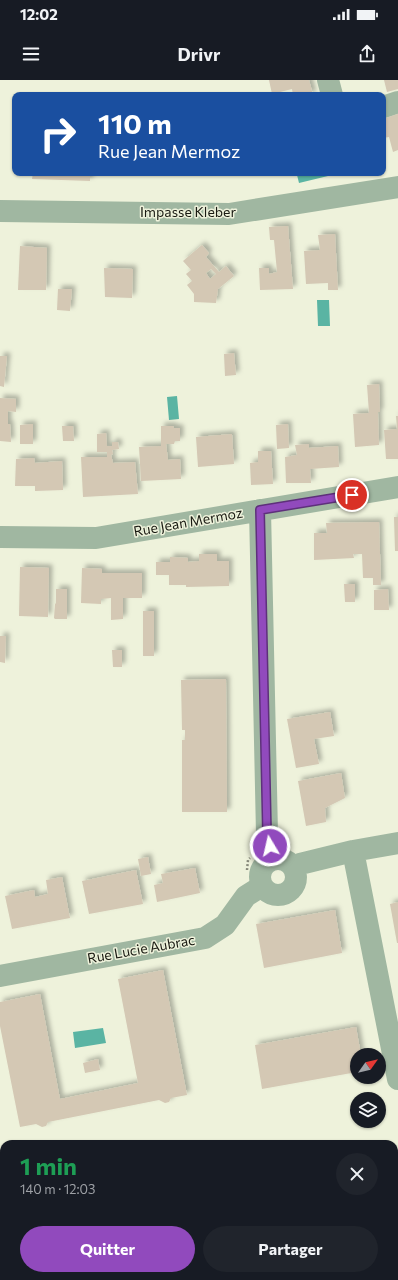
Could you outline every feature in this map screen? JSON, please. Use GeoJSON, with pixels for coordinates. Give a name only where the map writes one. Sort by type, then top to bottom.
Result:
{"type":"FeatureCollection","features":[{"type":"Feature","properties":{"kind":"street"},"geometry":{"type":"LineString","coordinates":[[328,80],[331,92]]}},
{"type":"Feature","properties":{"kind":"street"},"geometry":{"type":"LineString","coordinates":[[386,106],[398,102]]}},
{"type":"Feature","properties":{"kind":"street","name":"Impasse Kleber"},"geometry":{"type":"LineString","coordinates":[[0,211],[229,214],[398,187]]}},
{"type":"Feature","properties":{"kind":"street","name":"Rue Jean Mermoz"},"geometry":{"type":"LineString","coordinates":[[0,537],[96,538],[398,487]]}},
{"type":"Feature","properties":{"kind":"street"},"geometry":{"type":"LineString","coordinates":[[254,879],[260,881],[261,870],[268,861],[271,853],[267,834],[260,510]]}},
{"type":"Feature","properties":{"kind":"street"},"geometry":{"type":"LineString","coordinates":[[293,867],[353,851],[398,843]]}},
{"type":"Feature","properties":{"kind":"street"},"geometry":{"type":"LineString","coordinates":[[353,851],[398,1079]]}},
{"type":"Feature","properties":{"kind":"street"},"geometry":{"type":"LineString","coordinates":[[254,879],[266,891],[272,894],[284,894],[294,886],[296,873],[293,867],[271,853]]}},
{"type":"Feature","properties":{"kind":"street","name":"Rue Lucie Aubrac"},"geometry":{"type":"LineString","coordinates":[[0,976],[205,938],[224,925],[246,896],[254,879]]}},
{"type":"Feature","properties":{"kind":"path"},"geometry":{"type":"LineString","coordinates":[[254,879],[248,860],[256,852],[271,853]]}},
{"type":"Feature","properties":{"kind":"water"},"geometry":{"type":"Polygon","coordinates":[[[297,176],[328,176],[299,183],[297,176]]]}},
{"type":"Feature","properties":{"kind":"water"},"geometry":{"type":"Polygon","coordinates":[[[317,300],[329,300],[330,326],[318,326],[317,300]]]}},
{"type":"Feature","properties":{"kind":"water"},"geometry":{"type":"Polygon","coordinates":[[[177,396],[179,419],[169,420],[167,397],[177,396]]]}},
{"type":"Feature","properties":{"kind":"water"},"geometry":{"type":"Polygon","coordinates":[[[103,1028],[106,1043],[75,1048],[73,1032],[103,1028]]]}},
{"type":"Feature","properties":{"kind":"building"},"geometry":{"type":"Polygon","coordinates":[[[269,80],[309,80],[312,92],[292,92],[292,89],[280,92],[272,92],[269,80]]]}},
{"type":"Feature","properties":{"kind":"building"},"geometry":{"type":"Polygon","coordinates":[[[384,80],[398,80],[398,89],[387,92],[384,80]]]}},
{"type":"Feature","properties":{"kind":"building"},"geometry":{"type":"Polygon","coordinates":[[[398,114],[398,150],[393,152],[389,137],[386,138],[386,118],[398,114]]]}},
{"type":"Feature","properties":{"kind":"building"},"geometry":{"type":"Polygon","coordinates":[[[32,176],[90,176],[90,181],[32,179],[32,176]]]}},
{"type":"Feature","properties":{"kind":"building"},"geometry":{"type":"Polygon","coordinates":[[[288,226],[293,289],[260,290],[259,268],[269,268],[269,274],[277,272],[274,240],[270,240],[269,227],[288,226]]]}},
{"type":"Feature","properties":{"kind":"building"},"geometry":{"type":"Polygon","coordinates":[[[335,234],[338,290],[328,290],[328,283],[306,284],[304,251],[320,250],[318,235],[335,234]]]}},
{"type":"Feature","properties":{"kind":"building"},"geometry":{"type":"Polygon","coordinates":[[[202,245],[209,253],[206,257],[219,272],[226,266],[234,276],[218,289],[216,303],[194,302],[194,294],[187,285],[192,281],[186,274],[191,270],[183,261],[202,245]],[[211,269],[206,273],[210,279],[216,274],[211,269]]]}},
{"type":"Feature","properties":{"kind":"building"},"geometry":{"type":"Polygon","coordinates":[[[20,246],[47,248],[46,290],[18,290],[20,246]]]}},
{"type":"Feature","properties":{"kind":"building"},"geometry":{"type":"Polygon","coordinates":[[[104,268],[133,269],[132,298],[105,297],[104,268]]]}},
{"type":"Feature","properties":{"kind":"building"},"geometry":{"type":"Polygon","coordinates":[[[58,289],[72,289],[70,311],[57,310],[58,289]]]}},
{"type":"Feature","properties":{"kind":"building"},"geometry":{"type":"Polygon","coordinates":[[[234,353],[236,375],[225,376],[224,354],[234,353]]]}},
{"type":"Feature","properties":{"kind":"building"},"geometry":{"type":"Polygon","coordinates":[[[0,356],[7,356],[4,387],[0,386],[0,356]]]}},
{"type":"Feature","properties":{"kind":"building"},"geometry":{"type":"Polygon","coordinates":[[[379,384],[379,445],[355,447],[353,414],[369,413],[367,385],[379,384]]]}},
{"type":"Feature","properties":{"kind":"building"},"geometry":{"type":"Polygon","coordinates":[[[0,398],[16,399],[16,412],[8,411],[8,424],[10,424],[11,442],[0,441],[0,398]]]}},
{"type":"Feature","properties":{"kind":"building"},"geometry":{"type":"Polygon","coordinates":[[[396,416],[398,416],[398,459],[386,459],[384,430],[397,429],[396,416]]]}},
{"type":"Feature","properties":{"kind":"building"},"geometry":{"type":"Polygon","coordinates":[[[33,424],[33,444],[20,444],[20,425],[33,424]]]}},
{"type":"Feature","properties":{"kind":"building"},"geometry":{"type":"Polygon","coordinates":[[[288,424],[289,448],[277,449],[276,425],[288,424]]]}},
{"type":"Feature","properties":{"kind":"building"},"geometry":{"type":"Polygon","coordinates":[[[62,426],[73,426],[74,441],[63,441],[62,426]]]}},
{"type":"Feature","properties":{"kind":"building"},"geometry":{"type":"Polygon","coordinates":[[[161,426],[173,426],[174,428],[180,428],[180,441],[175,441],[174,444],[166,444],[168,460],[180,459],[181,479],[141,481],[139,447],[161,446],[161,426]]]}},
{"type":"Feature","properties":{"kind":"building"},"geometry":{"type":"Polygon","coordinates":[[[106,433],[107,446],[112,446],[112,442],[118,442],[119,449],[112,450],[113,454],[111,455],[113,463],[135,462],[138,494],[83,497],[81,457],[107,457],[107,452],[97,452],[97,434],[106,433]]]}},
{"type":"Feature","properties":{"kind":"building"},"geometry":{"type":"Polygon","coordinates":[[[232,434],[234,464],[198,467],[196,437],[232,434]]]}},
{"type":"Feature","properties":{"kind":"building"},"geometry":{"type":"Polygon","coordinates":[[[309,444],[309,448],[338,446],[339,467],[310,469],[311,483],[286,483],[285,457],[297,455],[295,445],[309,444]]]}},
{"type":"Feature","properties":{"kind":"building"},"geometry":{"type":"Polygon","coordinates":[[[258,451],[271,451],[273,484],[251,485],[250,463],[258,462],[258,451]]]}},
{"type":"Feature","properties":{"kind":"building"},"geometry":{"type":"Polygon","coordinates":[[[34,458],[35,463],[62,461],[63,490],[35,491],[35,486],[15,486],[16,459],[34,458]]]}},
{"type":"Feature","properties":{"kind":"building"},"geometry":{"type":"Polygon","coordinates":[[[394,517],[398,517],[398,551],[395,551],[394,517]]]}},
{"type":"Feature","properties":{"kind":"building"},"geometry":{"type":"Polygon","coordinates":[[[379,522],[381,585],[373,585],[373,578],[363,578],[362,554],[353,554],[354,558],[314,560],[314,533],[327,533],[326,523],[379,522]]]}},
{"type":"Feature","properties":{"kind":"building"},"geometry":{"type":"Polygon","coordinates":[[[199,554],[217,554],[217,561],[229,561],[229,586],[186,587],[186,585],[169,585],[169,575],[156,575],[156,562],[170,562],[170,557],[188,558],[188,562],[199,561],[199,554]]]}},
{"type":"Feature","properties":{"kind":"building"},"geometry":{"type":"Polygon","coordinates":[[[20,567],[49,568],[48,617],[19,616],[20,567]]]}},
{"type":"Feature","properties":{"kind":"building"},"geometry":{"type":"Polygon","coordinates":[[[82,568],[102,569],[102,573],[142,573],[142,598],[123,598],[123,619],[111,620],[111,598],[101,599],[101,604],[81,603],[82,568]]]}},
{"type":"Feature","properties":{"kind":"building"},"geometry":{"type":"Polygon","coordinates":[[[344,584],[355,584],[355,602],[345,602],[344,584]]]}},
{"type":"Feature","properties":{"kind":"building"},"geometry":{"type":"Polygon","coordinates":[[[56,589],[67,589],[67,619],[54,618],[56,589]]]}},
{"type":"Feature","properties":{"kind":"building"},"geometry":{"type":"Polygon","coordinates":[[[388,589],[389,610],[374,610],[374,590],[388,589]]]}},
{"type":"Feature","properties":{"kind":"building"},"geometry":{"type":"Polygon","coordinates":[[[143,611],[154,611],[154,656],[143,656],[143,611]]]}},
{"type":"Feature","properties":{"kind":"building"},"geometry":{"type":"Polygon","coordinates":[[[0,636],[6,636],[5,663],[0,662],[0,636]]]}},
{"type":"Feature","properties":{"kind":"building"},"geometry":{"type":"Polygon","coordinates":[[[112,650],[122,650],[122,667],[113,667],[112,650]]]}},
{"type":"Feature","properties":{"kind":"building"},"geometry":{"type":"Polygon","coordinates":[[[226,679],[227,812],[182,812],[182,740],[185,740],[185,730],[182,730],[181,680],[226,679]]]}},
{"type":"Feature","properties":{"kind":"building"},"geometry":{"type":"Polygon","coordinates":[[[330,712],[334,736],[314,739],[319,764],[296,768],[287,719],[330,712]]]}},
{"type":"Feature","properties":{"kind":"building"},"geometry":{"type":"Polygon","coordinates":[[[341,773],[345,798],[325,808],[326,822],[306,826],[298,781],[341,773]]]}},
{"type":"Feature","properties":{"kind":"building"},"geometry":{"type":"Polygon","coordinates":[[[148,857],[151,874],[141,876],[138,859],[148,857]]]}},
{"type":"Feature","properties":{"kind":"building"},"geometry":{"type":"Polygon","coordinates":[[[195,868],[200,893],[157,902],[154,885],[163,883],[161,874],[195,868]]]}},
{"type":"Feature","properties":{"kind":"building"},"geometry":{"type":"Polygon","coordinates":[[[136,870],[143,904],[89,914],[82,881],[136,870]]]}},
{"type":"Feature","properties":{"kind":"building"},"geometry":{"type":"Polygon","coordinates":[[[62,877],[70,918],[12,929],[5,896],[34,890],[35,897],[48,894],[46,880],[62,877]]]}},
{"type":"Feature","properties":{"kind":"building"},"geometry":{"type":"Polygon","coordinates":[[[398,902],[398,943],[397,943],[390,904],[398,902]]]}},
{"type":"Feature","properties":{"kind":"building"},"geometry":{"type":"Polygon","coordinates":[[[335,910],[342,953],[264,968],[256,924],[335,910]]]}},
{"type":"Feature","properties":{"kind":"building"},"geometry":{"type":"Polygon","coordinates":[[[163,970],[187,1095],[171,1098],[169,1102],[165,1103],[159,1100],[48,1122],[46,1126],[42,1127],[36,1124],[20,1127],[0,1026],[0,1002],[40,994],[60,1099],[138,1083],[118,979],[163,970]]]}},
{"type":"Feature","properties":{"kind":"building"},"geometry":{"type":"Polygon","coordinates":[[[356,1027],[360,1048],[350,1048],[350,1073],[262,1089],[255,1045],[356,1027]]]}},
{"type":"Feature","properties":{"kind":"building"},"geometry":{"type":"Polygon","coordinates":[[[98,1059],[100,1070],[85,1073],[83,1063],[98,1059]]]}},
{"type":"Feature","properties":{"kind":"route"},"geometry":{"type":"LineString","coordinates":[[270,846],[267,834],[260,510],[352,495]]}}]}
